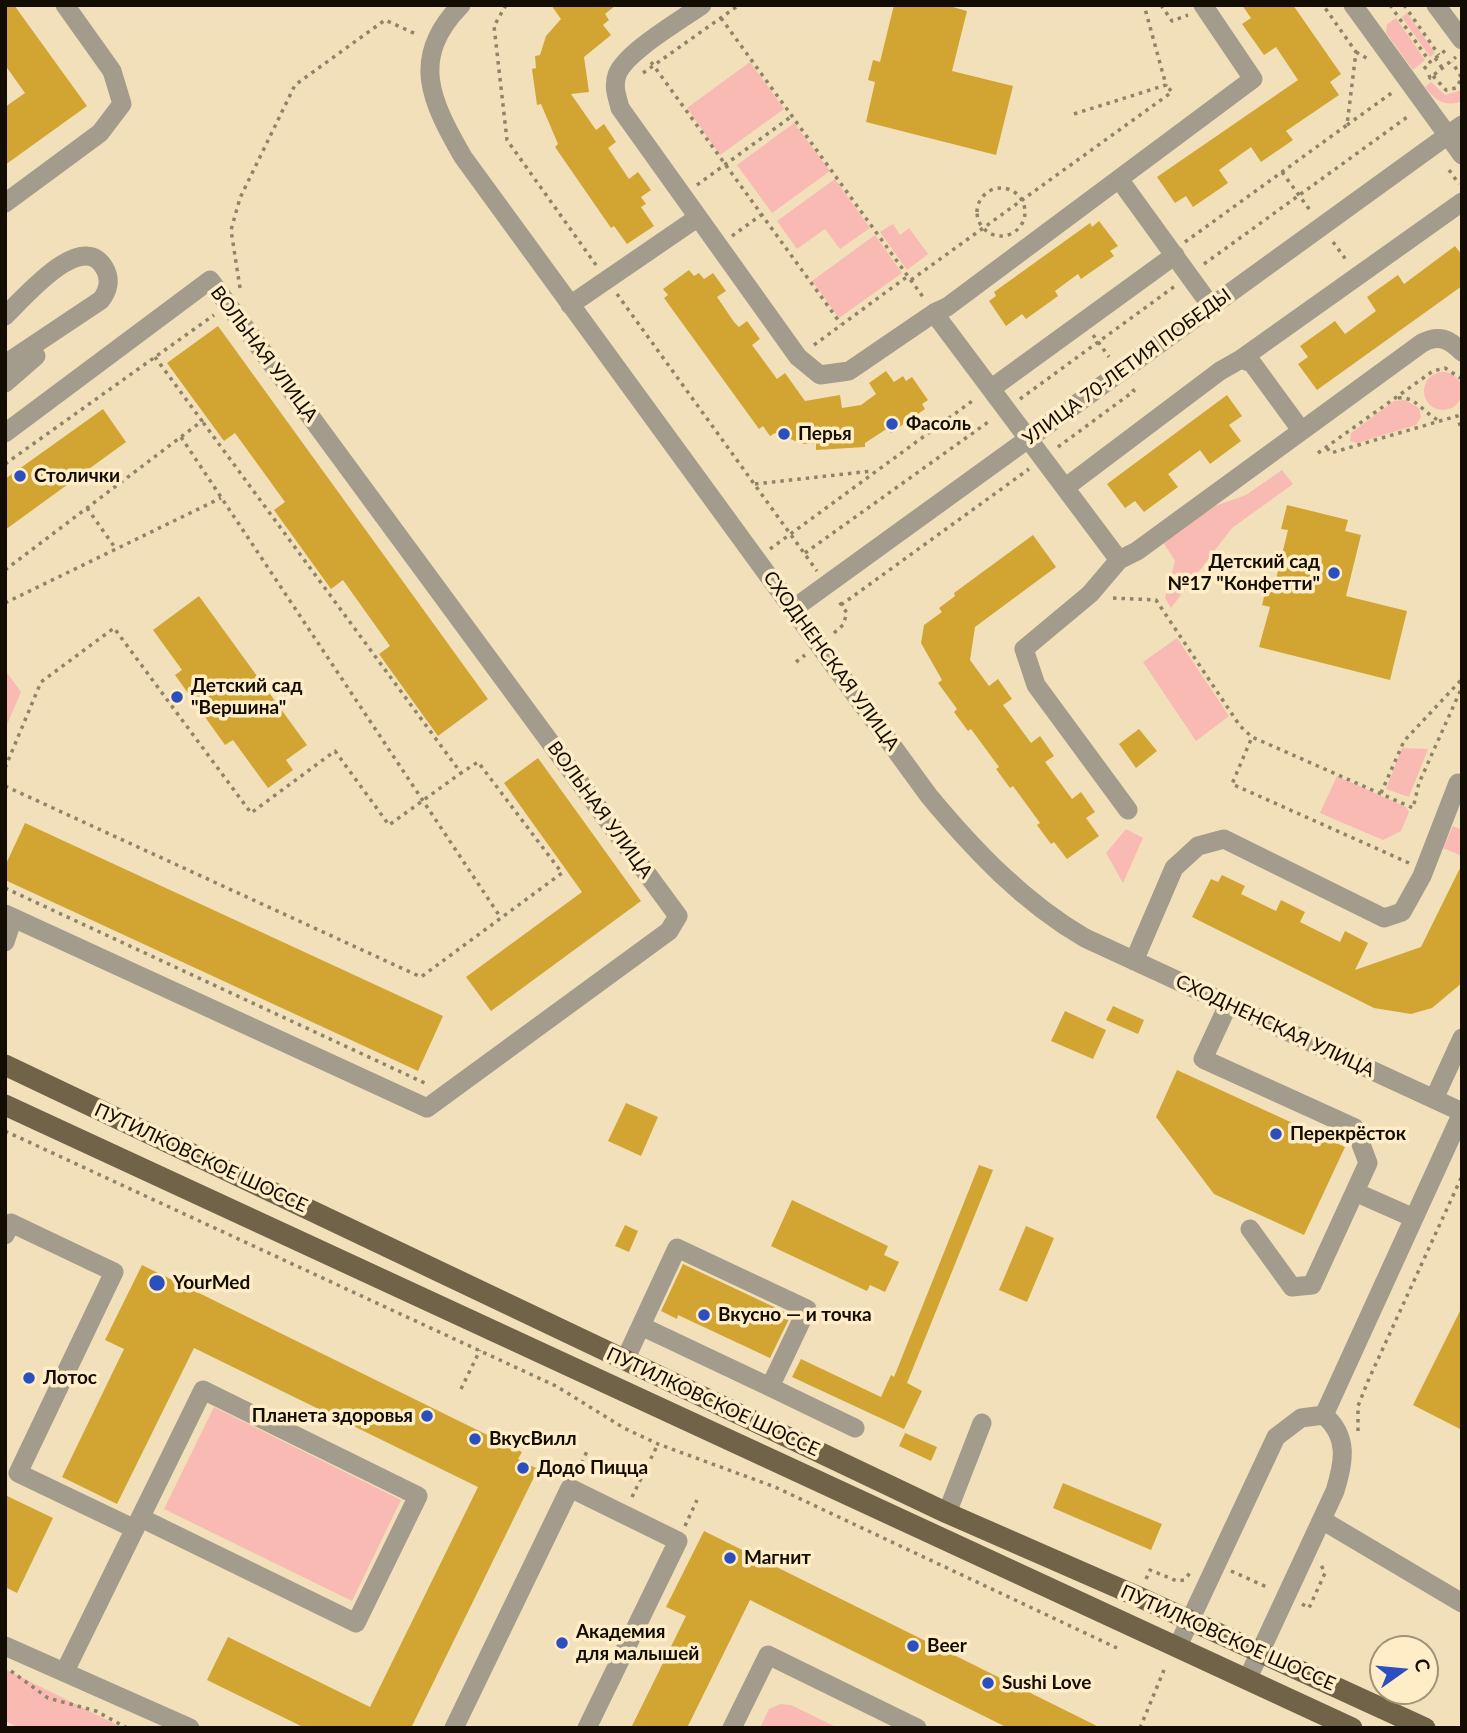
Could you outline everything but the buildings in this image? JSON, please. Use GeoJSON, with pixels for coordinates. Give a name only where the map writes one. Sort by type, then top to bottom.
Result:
{"type":"FeatureCollection","features":[{"type":"Feature","properties":{"kind":"main road","name":"ПУТИЛКОВСКОЕ ШОССЕ"},"geometry":{"type":"LineString","coordinates":[[5,1065],[947,1513],[1260,1651],[1425,1728]]}},
{"type":"Feature","properties":{"kind":"main road","name":"ПУТИЛКОВСКОЕ ШОССЕ"},"geometry":{"type":"LineString","coordinates":[[5,1105],[1352,1728]]}},
{"type":"Feature","properties":{"kind":"street"},"geometry":{"type":"LineString","coordinates":[[5,203],[100,134],[122,104],[112,71],[65,5]]}},
{"type":"Feature","properties":{"kind":"street","name":"СХОДНЕНСКАЯ УЛИЦА"},"geometry":{"type":"LineString","coordinates":[[461,5],[434,42],[429,76],[440,116],[463,157],[929,796],[978,852],[1041,910],[1085,938],[1462,1112]]}},
{"type":"Feature","properties":{"kind":"street"},"geometry":{"type":"LineString","coordinates":[[702,5],[628,59],[617,73],[616,93],[620,108],[798,357],[820,375],[849,371],[947,307],[1254,79],[1204,7]]}},
{"type":"Feature","properties":{"kind":"street"},"geometry":{"type":"LineString","coordinates":[[1353,5],[1455,130],[1462,155]]}},
{"type":"Feature","properties":{"kind":"street"},"geometry":{"type":"LineString","coordinates":[[1436,5],[1457,46]]}},
{"type":"Feature","properties":{"kind":"street","name":"УЛИЦА 70-ЛЕТИЯ ПОБЕДЫ"},"geometry":{"type":"LineString","coordinates":[[793,610],[1455,130]]}},
{"type":"Feature","properties":{"kind":"street"},"geometry":{"type":"LineString","coordinates":[[1119,179],[1211,306]]}},
{"type":"Feature","properties":{"kind":"street"},"geometry":{"type":"LineString","coordinates":[[1066,487],[1220,371],[1241,359],[1462,202]]}},
{"type":"Feature","properties":{"kind":"street"},"geometry":{"type":"LineString","coordinates":[[570,305],[697,218]]}},
{"type":"Feature","properties":{"kind":"street"},"geometry":{"type":"LineString","coordinates":[[992,388],[1174,253]]}},
{"type":"Feature","properties":{"kind":"street"},"geometry":{"type":"LineString","coordinates":[[5,302],[78,256],[94,258],[101,263],[108,277],[108,286],[94,306],[5,383]]}},
{"type":"Feature","properties":{"kind":"street"},"geometry":{"type":"LineString","coordinates":[[5,316],[51,273]]}},
{"type":"Feature","properties":{"kind":"street","name":"ВОЛЬНАЯ УЛИЦА"},"geometry":{"type":"LineString","coordinates":[[5,433],[210,280],[678,916],[669,931],[427,1108],[9,916]]}},
{"type":"Feature","properties":{"kind":"street"},"geometry":{"type":"LineString","coordinates":[[5,364],[94,306]]}},
{"type":"Feature","properties":{"kind":"street"},"geometry":{"type":"LineString","coordinates":[[934,313],[1119,560]]}},
{"type":"Feature","properties":{"kind":"street"},"geometry":{"type":"LineString","coordinates":[[1128,810],[1036,685],[1024,649],[1090,594],[1119,560],[1137,551],[1432,338],[1444,338],[1462,352]]}},
{"type":"Feature","properties":{"kind":"street"},"geometry":{"type":"LineString","coordinates":[[1241,359],[1252,363],[1301,430]]}},
{"type":"Feature","properties":{"kind":"street"},"geometry":{"type":"LineString","coordinates":[[1134,961],[1174,867],[1198,846],[1224,839],[1384,918],[1402,912],[1424,870],[1461,781]]}},
{"type":"Feature","properties":{"kind":"street"},"geometry":{"type":"LineString","coordinates":[[5,942],[9,916]]}},
{"type":"Feature","properties":{"kind":"street"},"geometry":{"type":"LineString","coordinates":[[1228,1005],[1203,1059],[1355,1128],[1368,1163],[1312,1285],[1292,1287],[1250,1229]]}},
{"type":"Feature","properties":{"kind":"street"},"geometry":{"type":"LineString","coordinates":[[1434,1099],[1462,1038]]}},
{"type":"Feature","properties":{"kind":"street"},"geometry":{"type":"LineString","coordinates":[[1324,1415],[1462,1112]]}},
{"type":"Feature","properties":{"kind":"street"},"geometry":{"type":"LineString","coordinates":[[1355,1192],[1414,1218]]}},
{"type":"Feature","properties":{"kind":"street"},"geometry":{"type":"LineString","coordinates":[[5,1235],[11,1223],[114,1272],[18,1473],[138,1523],[356,1623],[418,1496],[203,1390],[138,1523],[65,1671]]}},
{"type":"Feature","properties":{"kind":"street"},"geometry":{"type":"LineString","coordinates":[[625,1360],[677,1248],[807,1309],[770,1387]]}},
{"type":"Feature","properties":{"kind":"street"},"geometry":{"type":"LineString","coordinates":[[641,1326],[855,1427]]}},
{"type":"Feature","properties":{"kind":"street"},"geometry":{"type":"LineString","coordinates":[[1178,1646],[1276,1437],[1301,1418],[1324,1415]]}},
{"type":"Feature","properties":{"kind":"street"},"geometry":{"type":"LineString","coordinates":[[1247,1680],[1335,1491],[1343,1450],[1340,1434],[1324,1415]]}},
{"type":"Feature","properties":{"kind":"street"},"geometry":{"type":"LineString","coordinates":[[947,1513],[982,1423]]}},
{"type":"Feature","properties":{"kind":"street"},"geometry":{"type":"LineString","coordinates":[[454,1728],[570,1488],[678,1541],[587,1728]]}},
{"type":"Feature","properties":{"kind":"street"},"geometry":{"type":"LineString","coordinates":[[1322,1520],[1462,1603]]}},
{"type":"Feature","properties":{"kind":"street"},"geometry":{"type":"LineString","coordinates":[[5,1646],[190,1728]]}},
{"type":"Feature","properties":{"kind":"street"},"geometry":{"type":"LineString","coordinates":[[732,1728],[768,1655],[917,1728]]}},
{"type":"Feature","properties":{"kind":"path"},"geometry":{"type":"LineString","coordinates":[[506,5],[494,26],[507,140],[847,613],[843,625],[796,662]]}},
{"type":"Feature","properties":{"kind":"path"},"geometry":{"type":"LineString","coordinates":[[616,93],[739,5]]}},
{"type":"Feature","properties":{"kind":"path"},"geometry":{"type":"LineString","coordinates":[[798,357],[1172,92],[1166,85],[1144,5]]}},
{"type":"Feature","properties":{"kind":"path"},"geometry":{"type":"LineString","coordinates":[[1161,5],[1172,21],[1204,7]]}},
{"type":"Feature","properties":{"kind":"path"},"geometry":{"type":"LineString","coordinates":[[1323,5],[1356,52],[1373,62]]}},
{"type":"Feature","properties":{"kind":"path"},"geometry":{"type":"LineString","coordinates":[[1390,5],[1430,62]]}},
{"type":"Feature","properties":{"kind":"path"},"geometry":{"type":"LineString","coordinates":[[1404,5],[1440,55],[1423,67],[1430,78],[1457,59],[1457,46]]}},
{"type":"Feature","properties":{"kind":"path"},"geometry":{"type":"LineString","coordinates":[[721,18],[934,313]]}},
{"type":"Feature","properties":{"kind":"path"},"geometry":{"type":"LineString","coordinates":[[5,464],[214,316],[223,296],[241,288],[231,230],[240,198],[295,85],[385,20],[434,42]]}},
{"type":"Feature","properties":{"kind":"path"},"geometry":{"type":"LineString","coordinates":[[641,49],[841,324]]}},
{"type":"Feature","properties":{"kind":"path"},"geometry":{"type":"LineString","coordinates":[[1347,125],[1356,52]]}},
{"type":"Feature","properties":{"kind":"path"},"geometry":{"type":"LineString","coordinates":[[1435,58],[1443,69]]}},
{"type":"Feature","properties":{"kind":"path"},"geometry":{"type":"LineString","coordinates":[[1433,76],[1446,90],[1457,88],[1462,78],[1452,62]]}},
{"type":"Feature","properties":{"kind":"path"},"geometry":{"type":"LineString","coordinates":[[1174,253],[1393,92],[1386,82]]}},
{"type":"Feature","properties":{"kind":"path"},"geometry":{"type":"LineString","coordinates":[[1074,114],[1166,85]]}},
{"type":"Feature","properties":{"kind":"path"},"geometry":{"type":"LineString","coordinates":[[805,553],[1410,115]]}},
{"type":"Feature","properties":{"kind":"path"},"geometry":{"type":"LineString","coordinates":[[681,196],[792,116]]}},
{"type":"Feature","properties":{"kind":"path"},"geometry":{"type":"LineString","coordinates":[[1010,189],[1021,199],[1025,212],[1016,230],[995,235],[983,227],[977,213],[978,205],[987,192],[1010,189]]}},
{"type":"Feature","properties":{"kind":"path"},"geometry":{"type":"LineString","coordinates":[[718,247],[761,215]]}},
{"type":"Feature","properties":{"kind":"path"},"geometry":{"type":"LineString","coordinates":[[155,357],[461,773]]}},
{"type":"Feature","properties":{"kind":"path"},"geometry":{"type":"LineString","coordinates":[[1318,453],[1433,371],[1445,368],[1462,379]]}},
{"type":"Feature","properties":{"kind":"path"},"geometry":{"type":"LineString","coordinates":[[757,559],[992,388]]}},
{"type":"Feature","properties":{"kind":"path"},"geometry":{"type":"LineString","coordinates":[[1395,398],[1413,400],[1428,415],[1439,421]]}},
{"type":"Feature","properties":{"kind":"path"},"geometry":{"type":"LineString","coordinates":[[1327,447],[1331,453],[1460,414],[1462,431]]}},
{"type":"Feature","properties":{"kind":"path"},"geometry":{"type":"LineString","coordinates":[[5,570],[202,421]]}},
{"type":"Feature","properties":{"kind":"path"},"geometry":{"type":"LineString","coordinates":[[181,437],[421,802],[501,918]]}},
{"type":"Feature","properties":{"kind":"path"},"geometry":{"type":"LineString","coordinates":[[841,605],[1044,458]]}},
{"type":"Feature","properties":{"kind":"path"},"geometry":{"type":"LineString","coordinates":[[755,484],[875,471]]}},
{"type":"Feature","properties":{"kind":"path"},"geometry":{"type":"LineString","coordinates":[[5,603],[221,498]]}},
{"type":"Feature","properties":{"kind":"path"},"geometry":{"type":"LineString","coordinates":[[87,508],[116,549]]}},
{"type":"Feature","properties":{"kind":"path"},"geometry":{"type":"LineString","coordinates":[[1112,598],[1156,600],[1240,726],[1252,737],[1413,808],[1419,783],[1462,687]]}},
{"type":"Feature","properties":{"kind":"path"},"geometry":{"type":"LineString","coordinates":[[5,768],[41,682],[114,628],[251,813],[335,751],[389,825],[478,761],[562,873],[421,976],[5,786]]}},
{"type":"Feature","properties":{"kind":"path"},"geometry":{"type":"LineString","coordinates":[[1381,793],[1404,741],[1462,679]]}},
{"type":"Feature","properties":{"kind":"path"},"geometry":{"type":"LineString","coordinates":[[1252,737],[1232,784],[1424,870]]}},
{"type":"Feature","properties":{"kind":"path"},"geometry":{"type":"LineString","coordinates":[[5,887],[447,1093]]}},
{"type":"Feature","properties":{"kind":"path"},"geometry":{"type":"LineString","coordinates":[[5,1131],[556,1386],[624,1428],[658,1444],[775,1487],[1117,1648]]}},
{"type":"Feature","properties":{"kind":"path"},"geometry":{"type":"LineString","coordinates":[[1358,1437],[1358,1406],[1462,1176]]}},
{"type":"Feature","properties":{"kind":"path"},"geometry":{"type":"LineString","coordinates":[[461,1389],[482,1344]]}},
{"type":"Feature","properties":{"kind":"path"},"geometry":{"type":"LineString","coordinates":[[624,1514],[658,1444]]}},
{"type":"Feature","properties":{"kind":"path"},"geometry":{"type":"LineString","coordinates":[[570,1488],[589,1449]]}},
{"type":"Feature","properties":{"kind":"path"},"geometry":{"type":"LineString","coordinates":[[678,1541],[697,1500]]}},
{"type":"Feature","properties":{"kind":"path"},"geometry":{"type":"LineString","coordinates":[[1309,1608],[1325,1573],[1321,1565],[1326,1553]]}},
{"type":"Feature","properties":{"kind":"path"},"geometry":{"type":"LineString","coordinates":[[1150,1570],[1177,1581],[1184,1580],[1194,1566]]}},
{"type":"Feature","properties":{"kind":"path"},"geometry":{"type":"LineString","coordinates":[[1226,1569],[1276,1592]]}},
{"type":"Feature","properties":{"kind":"path"},"geometry":{"type":"LineString","coordinates":[[5,1667],[48,1698],[96,1711],[127,1728]]}},
{"type":"Feature","properties":{"kind":"path"},"geometry":{"type":"LineString","coordinates":[[1140,1728],[1164,1670]]}},
{"type":"Feature","properties":{"kind":"shaded area"},"geometry":{"type":"Polygon","coordinates":[[[1407,13],[1435,53],[1430,57],[1402,17],[1407,13]]]}},
{"type":"Feature","properties":{"kind":"shaded area"},"geometry":{"type":"Polygon","coordinates":[[[1396,18],[1425,60],[1413,70],[1386,33],[1387,24],[1396,18]]]}},
{"type":"Feature","properties":{"kind":"shaded area"},"geometry":{"type":"Polygon","coordinates":[[[750,62],[784,109],[720,155],[687,108],[750,62]]]}},
{"type":"Feature","properties":{"kind":"shaded area"},"geometry":{"type":"Polygon","coordinates":[[[1431,82],[1445,95],[1462,90],[1462,101],[1450,104],[1437,99],[1425,87],[1431,82]]]}},
{"type":"Feature","properties":{"kind":"shaded area"},"geometry":{"type":"Polygon","coordinates":[[[794,123],[830,171],[772,213],[737,165],[794,123]]]}},
{"type":"Feature","properties":{"kind":"shaded area"},"geometry":{"type":"Polygon","coordinates":[[[835,179],[870,228],[840,249],[825,229],[797,249],[777,221],[835,179]]]}},
{"type":"Feature","properties":{"kind":"shaded area"},"geometry":{"type":"Polygon","coordinates":[[[893,224],[900,235],[909,228],[928,254],[907,270],[880,232],[893,224]]]}},
{"type":"Feature","properties":{"kind":"shaded area"},"geometry":{"type":"Polygon","coordinates":[[[875,235],[902,273],[839,318],[812,281],[875,235]]]}},
{"type":"Feature","properties":{"kind":"shaded area"},"geometry":{"type":"Polygon","coordinates":[[[1443,372],[1456,378],[1462,391],[1456,404],[1443,410],[1430,404],[1424,391],[1430,378],[1443,372]]]}},
{"type":"Feature","properties":{"kind":"shaded area"},"geometry":{"type":"Polygon","coordinates":[[[1405,400],[1419,408],[1421,417],[1416,425],[1357,443],[1350,441],[1351,433],[1394,401],[1405,400]]]}},
{"type":"Feature","properties":{"kind":"shaded area"},"geometry":{"type":"Polygon","coordinates":[[[1282,470],[1293,484],[1232,528],[1171,608],[1165,598],[1175,561],[1163,542],[1204,510],[1246,495],[1282,470]]]}},
{"type":"Feature","properties":{"kind":"shaded area"},"geometry":{"type":"Polygon","coordinates":[[[1177,638],[1229,716],[1196,741],[1143,662],[1177,638]]]}},
{"type":"Feature","properties":{"kind":"shaded area"},"geometry":{"type":"Polygon","coordinates":[[[5,670],[21,692],[5,729],[5,670]]]}},
{"type":"Feature","properties":{"kind":"shaded area"},"geometry":{"type":"Polygon","coordinates":[[[1402,748],[1428,749],[1409,797],[1386,789],[1402,748]]]}},
{"type":"Feature","properties":{"kind":"shaded area"},"geometry":{"type":"Polygon","coordinates":[[[1337,776],[1406,807],[1409,812],[1401,831],[1383,840],[1320,813],[1337,776]]]}},
{"type":"Feature","properties":{"kind":"shaded area"},"geometry":{"type":"Polygon","coordinates":[[[1453,826],[1462,830],[1462,856],[1443,848],[1453,826]]]}},
{"type":"Feature","properties":{"kind":"shaded area"},"geometry":{"type":"Polygon","coordinates":[[[1126,829],[1143,838],[1123,883],[1106,853],[1126,829]]]}},
{"type":"Feature","properties":{"kind":"shaded area"},"geometry":{"type":"Polygon","coordinates":[[[214,1407],[401,1500],[352,1601],[164,1509],[214,1407]]]}},
{"type":"Feature","properties":{"kind":"shaded area"},"geometry":{"type":"Polygon","coordinates":[[[5,1669],[123,1728],[19,1728],[5,1721],[5,1669]]]}},
{"type":"Feature","properties":{"kind":"shaded area"},"geometry":{"type":"Polygon","coordinates":[[[780,1704],[791,1705],[838,1728],[760,1728],[769,1709],[780,1704]]]}},
{"type":"Feature","properties":{"kind":"place","name":"Фасоль"},"geometry":{"type":"Point","coordinates":[892,424]}},
{"type":"Feature","properties":{"kind":"place","name":"Перья"},"geometry":{"type":"Point","coordinates":[784,434]}},
{"type":"Feature","properties":{"kind":"place","name":"Столички"},"geometry":{"type":"Point","coordinates":[20,476]}},
{"type":"Feature","properties":{"kind":"place","name":"Детский сад №17 \"Конфетти\""},"geometry":{"type":"Point","coordinates":[1334,573]}},
{"type":"Feature","properties":{"kind":"place","name":"Детский сад \"Вершина\""},"geometry":{"type":"Point","coordinates":[177,697]}},
{"type":"Feature","properties":{"kind":"place","name":"Перекрёсток"},"geometry":{"type":"Point","coordinates":[1276,1134]}},
{"type":"Feature","properties":{"kind":"place","name":"YourMed"},"geometry":{"type":"Point","coordinates":[157,1283]}},
{"type":"Feature","properties":{"kind":"place","name":"Вкусно — и точка"},"geometry":{"type":"Point","coordinates":[704,1315]}},
{"type":"Feature","properties":{"kind":"place","name":"Лотос"},"geometry":{"type":"Point","coordinates":[29,1378]}},
{"type":"Feature","properties":{"kind":"place","name":"Планета здоровья"},"geometry":{"type":"Point","coordinates":[427,1416]}},
{"type":"Feature","properties":{"kind":"place","name":"ВкусВилл"},"geometry":{"type":"Point","coordinates":[475,1439]}},
{"type":"Feature","properties":{"kind":"place","name":"Додо Пицца"},"geometry":{"type":"Point","coordinates":[523,1468]}},
{"type":"Feature","properties":{"kind":"place","name":"Магнит"},"geometry":{"type":"Point","coordinates":[730,1558]}},
{"type":"Feature","properties":{"kind":"place","name":"Академия для малышей"},"geometry":{"type":"Point","coordinates":[562,1643]}},
{"type":"Feature","properties":{"kind":"place","name":"Beer"},"geometry":{"type":"Point","coordinates":[913,1646]}},
{"type":"Feature","properties":{"kind":"place","name":"Sushi Love"},"geometry":{"type":"Point","coordinates":[988,1683]}}]}
